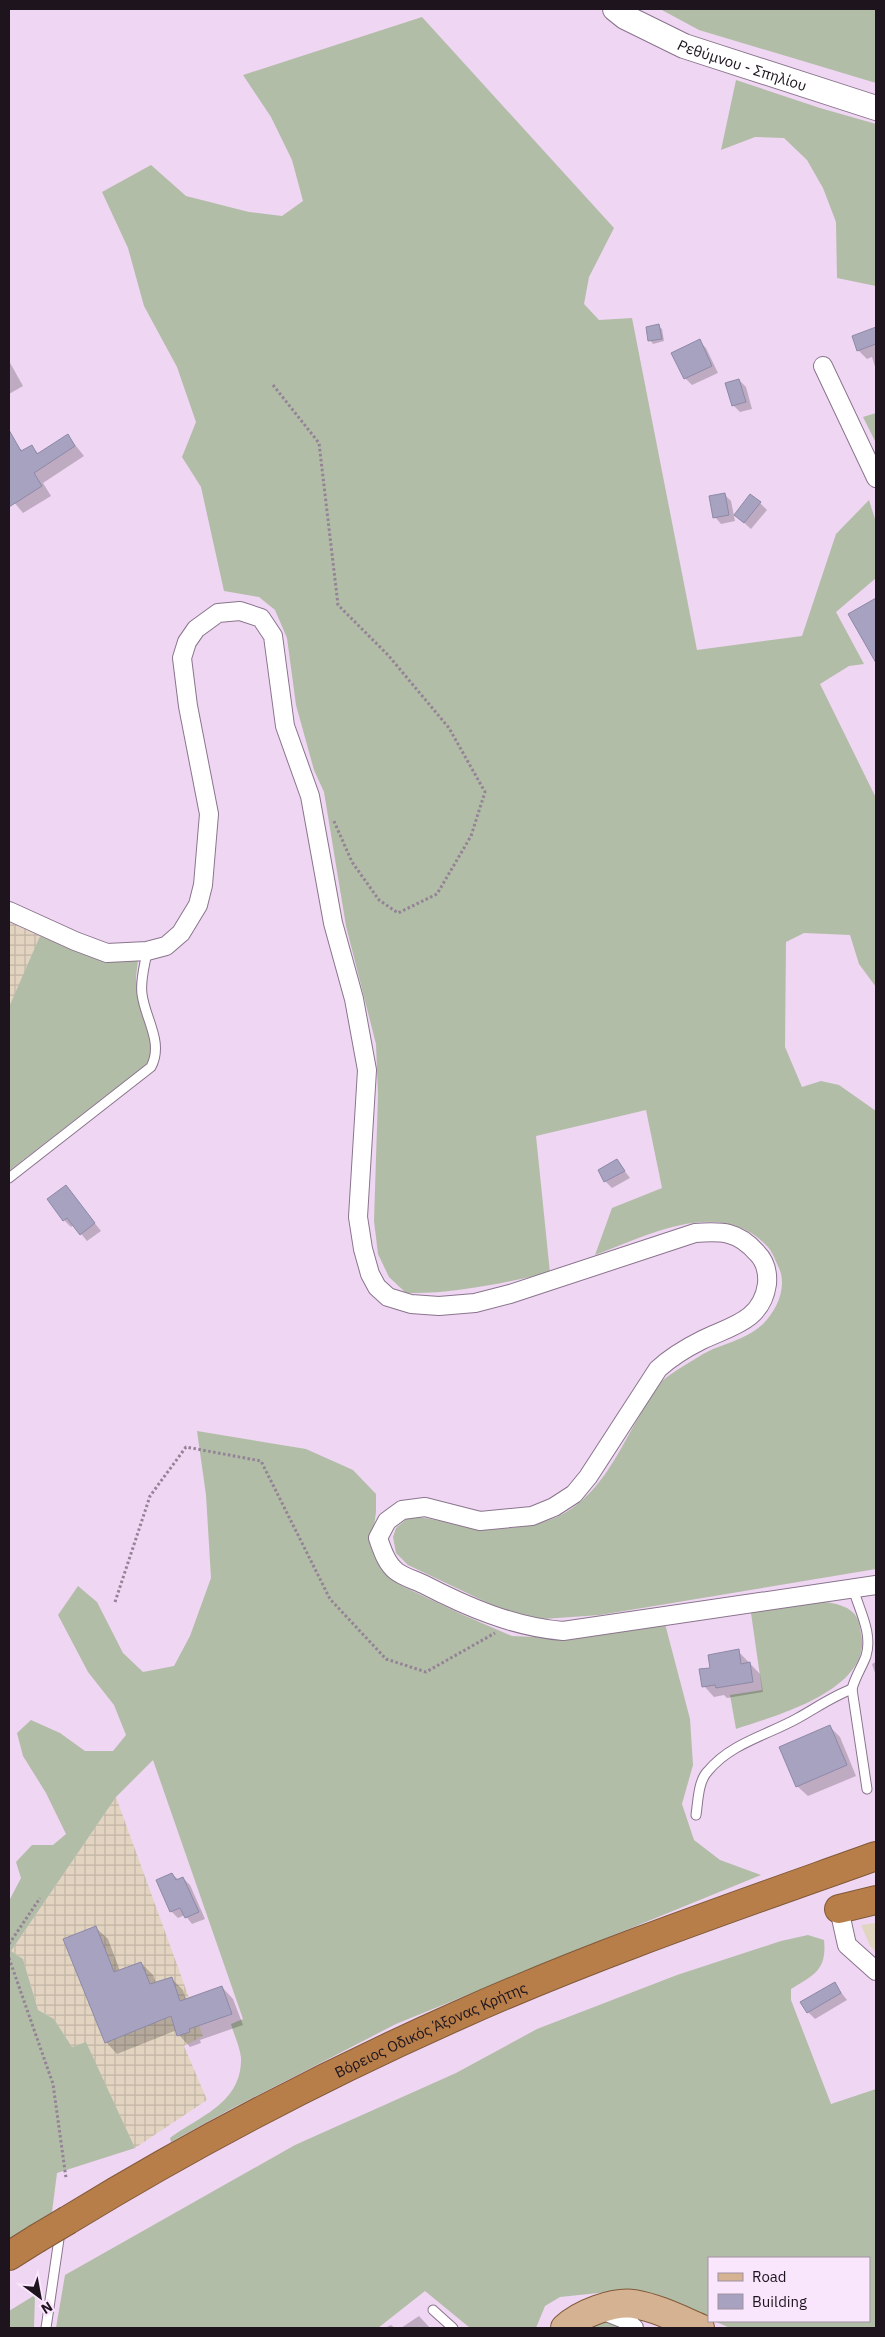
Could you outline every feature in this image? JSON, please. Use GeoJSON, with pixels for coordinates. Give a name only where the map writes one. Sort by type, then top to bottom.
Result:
{"type":"FeatureCollection","features":[{"type":"Feature","properties":{"kind":"highway","name":"Βόρειος Οδικός Άξονας Κρήτης"},"geometry":{"type":"LineString","coordinates":[[9,2256],[143,2174],[272,2104],[460,2014],[649,1938],[876,1856]]}},
{"type":"Feature","properties":{"kind":"highway"},"geometry":{"type":"LineString","coordinates":[[839,1910],[876,1900]]}},
{"type":"Feature","properties":{"kind":"main road","name":"Ρεθύμνου - Σπηλίου"},"geometry":{"type":"LineString","coordinates":[[616,9],[625,17],[684,46],[876,108]]}},
{"type":"Feature","properties":{"kind":"main road"},"geometry":{"type":"LineString","coordinates":[[565,2328],[599,2308],[632,2304],[664,2313],[700,2328]]}},
{"type":"Feature","properties":{"kind":"street"},"geometry":{"type":"LineString","coordinates":[[823,366],[876,478]]}},
{"type":"Feature","properties":{"kind":"street"},"geometry":{"type":"LineString","coordinates":[[9,911],[75,941],[107,953],[147,951],[166,946],[181,933],[198,905],[203,885],[209,814],[188,706],[182,658],[187,642],[196,629],[218,613],[230,611],[252,614],[261,618],[273,636],[285,726],[310,796],[332,924],[354,999],[367,1070],[358,1217],[363,1249],[370,1274],[377,1288],[388,1296],[410,1304],[439,1306],[475,1303],[510,1294],[695,1233],[714,1232],[730,1234],[747,1241],[761,1257],[768,1274],[765,1297],[753,1314],[734,1327],[704,1339],[671,1357],[658,1369],[588,1477],[574,1494],[554,1507],[532,1516],[480,1521],[425,1507],[402,1510],[386,1521],[378,1538],[382,1553],[396,1570],[435,1590],[513,1623],[538,1629],[563,1631],[876,1585]]}},
{"type":"Feature","properties":{"kind":"street"},"geometry":{"type":"LineString","coordinates":[[839,1910],[842,1931],[847,1945],[876,1971]]}},
{"type":"Feature","properties":{"kind":"street"},"geometry":{"type":"LineString","coordinates":[[599,2308],[624,2319],[634,2328]]}},
{"type":"Feature","properties":{"kind":"lane"},"geometry":{"type":"LineString","coordinates":[[9,1178],[151,1067],[155,1060],[157,1046],[141,992],[147,951]]}},
{"type":"Feature","properties":{"kind":"lane"},"geometry":{"type":"LineString","coordinates":[[854,1588],[867,1629],[868,1644],[866,1658],[857,1673],[852,1688],[867,1789]]}},
{"type":"Feature","properties":{"kind":"lane"},"geometry":{"type":"LineString","coordinates":[[696,1815],[699,1793],[706,1772],[718,1761],[737,1747],[796,1720],[852,1688]]}},
{"type":"Feature","properties":{"kind":"lane"},"geometry":{"type":"LineString","coordinates":[[46,2328],[65,2220]]}},
{"type":"Feature","properties":{"kind":"lane"},"geometry":{"type":"LineString","coordinates":[[433,2310],[453,2328]]}},
{"type":"Feature","properties":{"kind":"path"},"geometry":{"type":"LineString","coordinates":[[273,385],[319,443],[338,605],[388,655],[449,728],[485,792],[471,836],[437,894],[398,912],[379,900],[352,862],[330,812]]}},
{"type":"Feature","properties":{"kind":"path"},"geometry":{"type":"LineString","coordinates":[[115,1602],[150,1496],[186,1446],[260,1461],[330,1599],[386,1659],[426,1672],[513,1623]]}},
{"type":"Feature","properties":{"kind":"path"},"geometry":{"type":"LineString","coordinates":[[9,1944],[40,1898]]}},
{"type":"Feature","properties":{"kind":"path"},"geometry":{"type":"LineString","coordinates":[[9,1958],[53,2084],[66,2178]]}},
{"type":"Feature","properties":{"kind":"shaded area"},"geometry":{"type":"Polygon","coordinates":[[[9,922],[40,936],[9,1008],[9,922]]]}},
{"type":"Feature","properties":{"kind":"shaded area"},"geometry":{"type":"Polygon","coordinates":[[[116,1797],[203,2036],[184,2046],[207,2100],[135,2148],[86,2043],[72,2047],[54,2019],[38,2010],[23,1959],[11,1951],[116,1797]]]}},
{"type":"Feature","properties":{"kind":"shaded area"},"geometry":{"type":"Polygon","coordinates":[[[876,1923],[876,1952],[870,1946],[861,1925],[876,1923]]]}},
{"type":"Feature","properties":{"kind":"green space"},"geometry":{"type":"Polygon","coordinates":[[[660,9],[876,9],[876,83],[699,30],[660,9]]]}},
{"type":"Feature","properties":{"kind":"green space"},"geometry":{"type":"Polygon","coordinates":[[[422,17],[614,228],[589,277],[584,304],[599,320],[632,318],[697,650],[802,636],[836,534],[869,500],[876,522],[876,578],[836,612],[864,664],[849,666],[820,684],[876,798],[876,987],[859,964],[850,935],[804,933],[786,942],[785,1047],[802,1087],[821,1081],[839,1085],[876,1111],[876,1569],[600,1615],[543,1619],[519,1615],[488,1603],[408,1565],[396,1553],[393,1537],[396,1528],[409,1517],[427,1518],[464,1527],[501,1529],[520,1527],[548,1520],[557,1517],[576,1505],[592,1491],[605,1474],[662,1381],[713,1349],[746,1336],[758,1329],[773,1311],[782,1289],[781,1273],[767,1246],[748,1231],[727,1224],[705,1222],[683,1225],[660,1231],[595,1255],[612,1208],[662,1188],[646,1110],[536,1136],[550,1273],[460,1290],[406,1293],[389,1277],[378,1254],[374,1221],[378,1095],[376,1044],[346,926],[324,792],[314,770],[296,705],[287,638],[275,610],[259,597],[224,591],[201,487],[182,457],[196,422],[177,367],[144,306],[128,248],[102,192],[151,165],[186,196],[249,212],[282,216],[303,201],[292,160],[271,117],[243,75],[422,17]]]}},
{"type":"Feature","properties":{"kind":"green space"},"geometry":{"type":"Polygon","coordinates":[[[736,80],[820,108],[876,124],[876,286],[837,278],[836,222],[823,188],[807,160],[784,138],[755,137],[721,150],[736,80]]]}},
{"type":"Feature","properties":{"kind":"green space"},"geometry":{"type":"Polygon","coordinates":[[[876,413],[876,443],[863,417],[876,413]]]}},
{"type":"Feature","properties":{"kind":"green space"},"geometry":{"type":"Polygon","coordinates":[[[40,936],[79,952],[110,961],[138,960],[136,977],[138,998],[150,1038],[152,1053],[148,1063],[9,1171],[9,1007],[40,936]]]}},
{"type":"Feature","properties":{"kind":"green space"},"geometry":{"type":"Polygon","coordinates":[[[197,1431],[306,1449],[353,1470],[376,1494],[372,1542],[380,1566],[398,1584],[512,1636],[558,1638],[664,1620],[690,1719],[693,1765],[682,1804],[694,1840],[720,1860],[761,1875],[396,2024],[171,2142],[170,2138],[217,2107],[235,2086],[241,2058],[231,2024],[243,2019],[153,1760],[116,1797],[11,1951],[23,1959],[38,2010],[54,2019],[72,2047],[86,2042],[135,2148],[57,2173],[52,2212],[9,2239],[9,1901],[21,1878],[16,1862],[32,1845],[53,1845],[66,1834],[46,1793],[23,1756],[17,1733],[31,1720],[60,1733],[85,1751],[113,1751],[126,1735],[114,1705],[88,1672],[58,1615],[78,1586],[97,1602],[123,1653],[143,1672],[174,1666],[190,1636],[211,1578],[206,1495],[197,1431]]]}},
{"type":"Feature","properties":{"kind":"green space"},"geometry":{"type":"Polygon","coordinates":[[[816,1601],[837,1604],[855,1614],[862,1642],[856,1663],[845,1678],[830,1690],[811,1701],[736,1729],[730,1695],[762,1690],[750,1606],[816,1601]]]}},
{"type":"Feature","properties":{"kind":"green space"},"geometry":{"type":"Polygon","coordinates":[[[808,1935],[824,1940],[821,1965],[806,1980],[791,1989],[791,2000],[831,2104],[876,2089],[876,2328],[730,2328],[716,2322],[870,2322],[870,2257],[708,2257],[708,2318],[627,2290],[560,2297],[545,2306],[536,2328],[470,2328],[425,2291],[378,2328],[56,2328],[65,2275],[295,2145],[456,2073],[537,2029],[677,1975],[781,1941],[808,1935]]]}},
{"type":"Feature","properties":{"kind":"green space"},"geometry":{"type":"Polygon","coordinates":[[[35,2295],[34,2328],[9,2328],[9,2311],[35,2295]]]}},
{"type":"Feature","properties":{"kind":"green space"},"geometry":{"type":"Polygon","coordinates":[[[607,2318],[623,2328],[581,2328],[607,2318]]]}},
{"type":"Feature","properties":{"kind":"building"},"geometry":{"type":"Polygon","coordinates":[[[659,324],[662,339],[648,341],[646,327],[659,324]]]}},
{"type":"Feature","properties":{"kind":"building"},"geometry":{"type":"Polygon","coordinates":[[[876,327],[876,344],[857,351],[852,336],[876,327]]]}},
{"type":"Feature","properties":{"kind":"building"},"geometry":{"type":"Polygon","coordinates":[[[700,339],[712,366],[684,379],[671,353],[700,339]]]}},
{"type":"Feature","properties":{"kind":"building"},"geometry":{"type":"Polygon","coordinates":[[[739,379],[746,402],[732,406],[725,383],[739,379]]]}},
{"type":"Feature","properties":{"kind":"building"},"geometry":{"type":"Polygon","coordinates":[[[9,430],[21,451],[32,445],[37,454],[68,434],[75,446],[34,473],[42,486],[9,507],[9,430]]]}},
{"type":"Feature","properties":{"kind":"building"},"geometry":{"type":"Polygon","coordinates":[[[725,493],[729,515],[713,518],[709,496],[725,493]]]}},
{"type":"Feature","properties":{"kind":"building"},"geometry":{"type":"Polygon","coordinates":[[[750,494],[761,502],[744,523],[734,515],[750,494]]]}},
{"type":"Feature","properties":{"kind":"building"},"geometry":{"type":"Polygon","coordinates":[[[876,598],[876,663],[848,614],[876,598]]]}},
{"type":"Feature","properties":{"kind":"building"},"geometry":{"type":"Polygon","coordinates":[[[617,1159],[625,1171],[604,1182],[598,1170],[617,1159]]]}},
{"type":"Feature","properties":{"kind":"building"},"geometry":{"type":"Polygon","coordinates":[[[66,1185],[95,1223],[80,1235],[67,1218],[63,1221],[47,1199],[66,1185]]]}},
{"type":"Feature","properties":{"kind":"building"},"geometry":{"type":"Polygon","coordinates":[[[739,1649],[741,1664],[750,1662],[753,1682],[716,1688],[715,1685],[702,1687],[699,1669],[710,1668],[708,1655],[739,1649]]]}},
{"type":"Feature","properties":{"kind":"building"},"geometry":{"type":"Polygon","coordinates":[[[830,1725],[847,1765],[796,1787],[779,1747],[830,1725]]]}},
{"type":"Feature","properties":{"kind":"building"},"geometry":{"type":"Polygon","coordinates":[[[172,1873],[176,1880],[183,1877],[199,1912],[185,1918],[180,1908],[170,1912],[156,1880],[172,1873]]]}},
{"type":"Feature","properties":{"kind":"building"},"geometry":{"type":"Polygon","coordinates":[[[96,1926],[114,1972],[141,1962],[150,1984],[172,1977],[180,2001],[222,1986],[232,2014],[189,2029],[190,2032],[177,2036],[171,2016],[105,2043],[63,1939],[96,1926]]]}},
{"type":"Feature","properties":{"kind":"building"},"geometry":{"type":"Polygon","coordinates":[[[835,1982],[841,1993],[807,2013],[800,2002],[835,1982]]]}}]}
